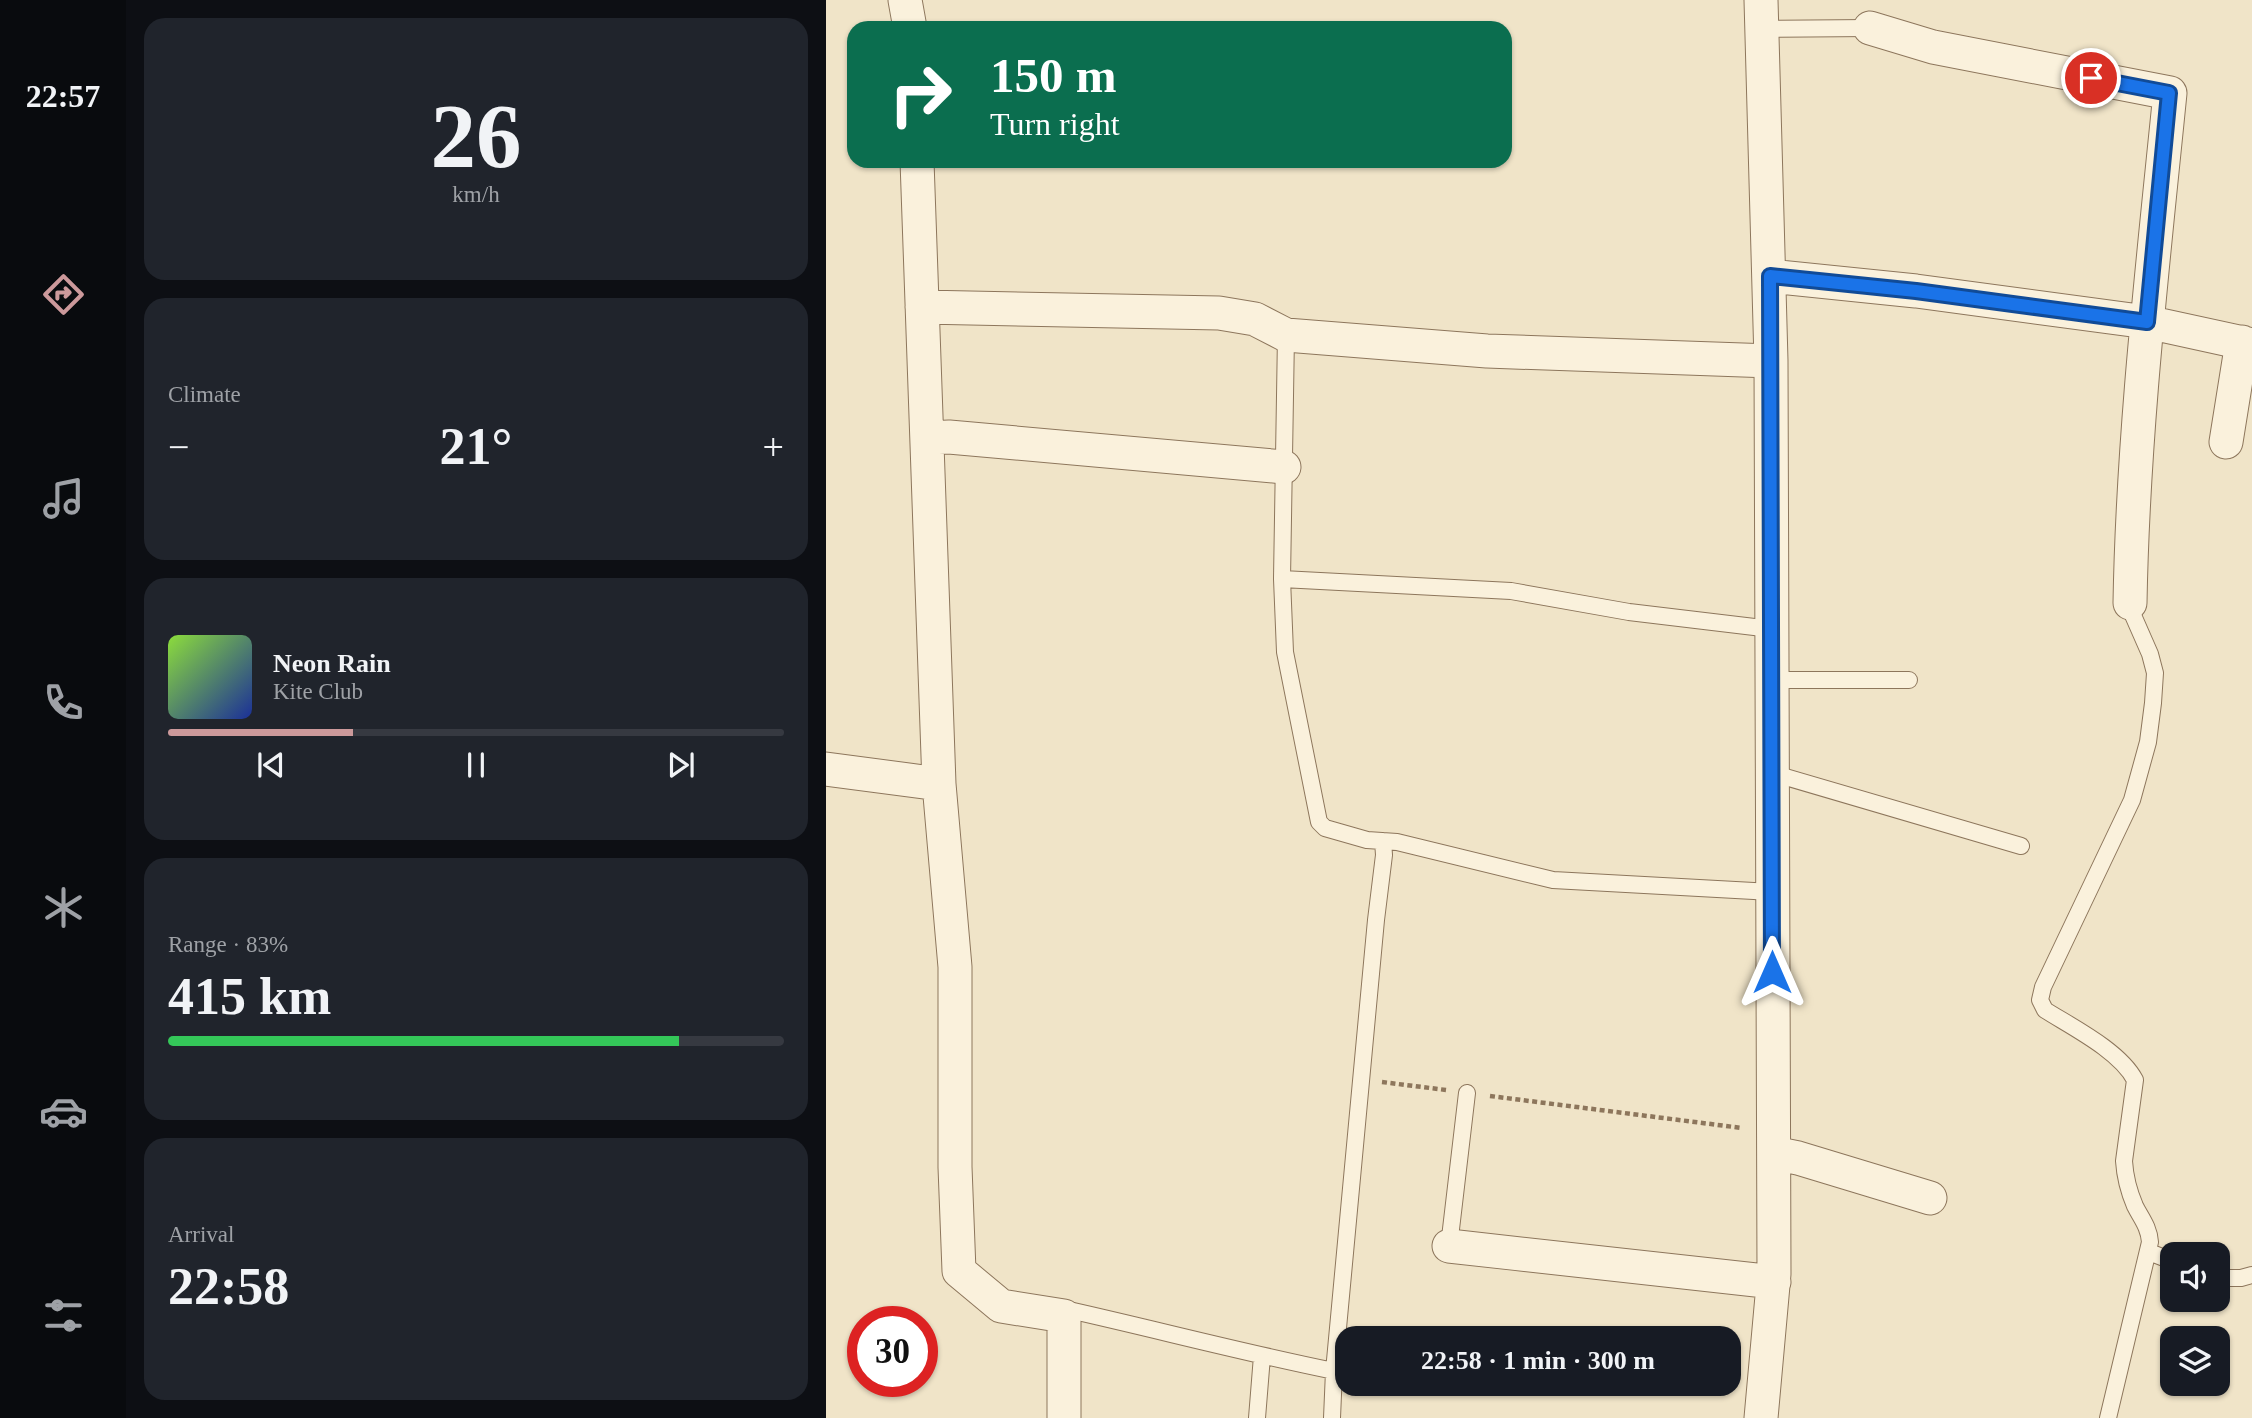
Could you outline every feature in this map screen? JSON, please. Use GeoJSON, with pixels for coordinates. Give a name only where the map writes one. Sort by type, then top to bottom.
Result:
{"type":"FeatureCollection","features":[{"type":"Feature","properties":{"kind":"street"},"geometry":{"type":"LineString","coordinates":[[905,0],[908,21]]}},
{"type":"Feature","properties":{"kind":"street"},"geometry":{"type":"LineString","coordinates":[[1761,14],[1772,361],[1774,1142],[1774,1282],[1761,1418]]}},
{"type":"Feature","properties":{"kind":"street"},"geometry":{"type":"LineString","coordinates":[[1870,27],[1933,47],[2169,93],[2135,471],[2131,608]]}},
{"type":"Feature","properties":{"kind":"street"},"geometry":{"type":"LineString","coordinates":[[917,168],[939,784],[955,967],[955,1167],[959,1271],[1001,1306],[1064,1316],[1064,1418]]}},
{"type":"Feature","properties":{"kind":"street"},"geometry":{"type":"LineString","coordinates":[[1770,276],[1916,291],[2147,322],[2247,344],[2226,442]]}},
{"type":"Feature","properties":{"kind":"street"},"geometry":{"type":"LineString","coordinates":[[922,307],[1219,313],[1255,319],[1286,335],[1487,351],[1772,361]]}},
{"type":"Feature","properties":{"kind":"street"},"geometry":{"type":"LineString","coordinates":[[928,438],[949,437],[1284,467]]}},
{"type":"Feature","properties":{"kind":"street"},"geometry":{"type":"LineString","coordinates":[[826,769],[939,784]]}},
{"type":"Feature","properties":{"kind":"street"},"geometry":{"type":"LineString","coordinates":[[1774,1142],[1798,1158],[1930,1198]]}},
{"type":"Feature","properties":{"kind":"street"},"geometry":{"type":"LineString","coordinates":[[1449,1247],[1774,1282]]}},
{"type":"Feature","properties":{"kind":"lane"},"geometry":{"type":"LineString","coordinates":[[1761,14],[1870,27]]}},
{"type":"Feature","properties":{"kind":"lane"},"geometry":{"type":"LineString","coordinates":[[1286,335],[1282,579],[1285,652],[1319,822],[1325,828],[1367,840],[1383,841],[1553,880],[1772,892]]}},
{"type":"Feature","properties":{"kind":"lane"},"geometry":{"type":"LineString","coordinates":[[1282,579],[1511,591],[1629,612],[1772,629]]}},
{"type":"Feature","properties":{"kind":"lane"},"geometry":{"type":"LineString","coordinates":[[2108,1418],[2149,1252],[2150,1234],[2128,1187],[2124,1161],[2135,1080],[2131,1072],[2109,1052],[2045,1010],[2040,1000],[2043,987],[2132,800],[2148,742],[2155,673],[2131,608]]}},
{"type":"Feature","properties":{"kind":"lane"},"geometry":{"type":"LineString","coordinates":[[1771,680],[1909,680]]}},
{"type":"Feature","properties":{"kind":"lane"},"geometry":{"type":"LineString","coordinates":[[1772,773],[2021,846]]}},
{"type":"Feature","properties":{"kind":"lane"},"geometry":{"type":"LineString","coordinates":[[1332,1418],[1334,1371],[1384,855],[1383,841]]}},
{"type":"Feature","properties":{"kind":"lane"},"geometry":{"type":"LineString","coordinates":[[1449,1247],[1466,1093]]}},
{"type":"Feature","properties":{"kind":"lane"},"geometry":{"type":"LineString","coordinates":[[2149,1252],[2160,1256]]}},
{"type":"Feature","properties":{"kind":"lane"},"geometry":{"type":"LineString","coordinates":[[2230,1278],[2252,1275]]}},
{"type":"Feature","properties":{"kind":"lane"},"geometry":{"type":"LineString","coordinates":[[1052,1314],[1069,1310],[1334,1371]]}},
{"type":"Feature","properties":{"kind":"lane"},"geometry":{"type":"LineString","coordinates":[[1257,1418],[1262,1356]]}},
{"type":"Feature","properties":{"kind":"path"},"geometry":{"type":"LineString","coordinates":[[1361,1079],[1774,1142]]}},
{"type":"Feature","properties":{"kind":"route"},"geometry":{"type":"LineString","coordinates":[[1772,972],[1770,276],[1916,291],[2147,322],[2169,93],[2091,78]]}}]}
